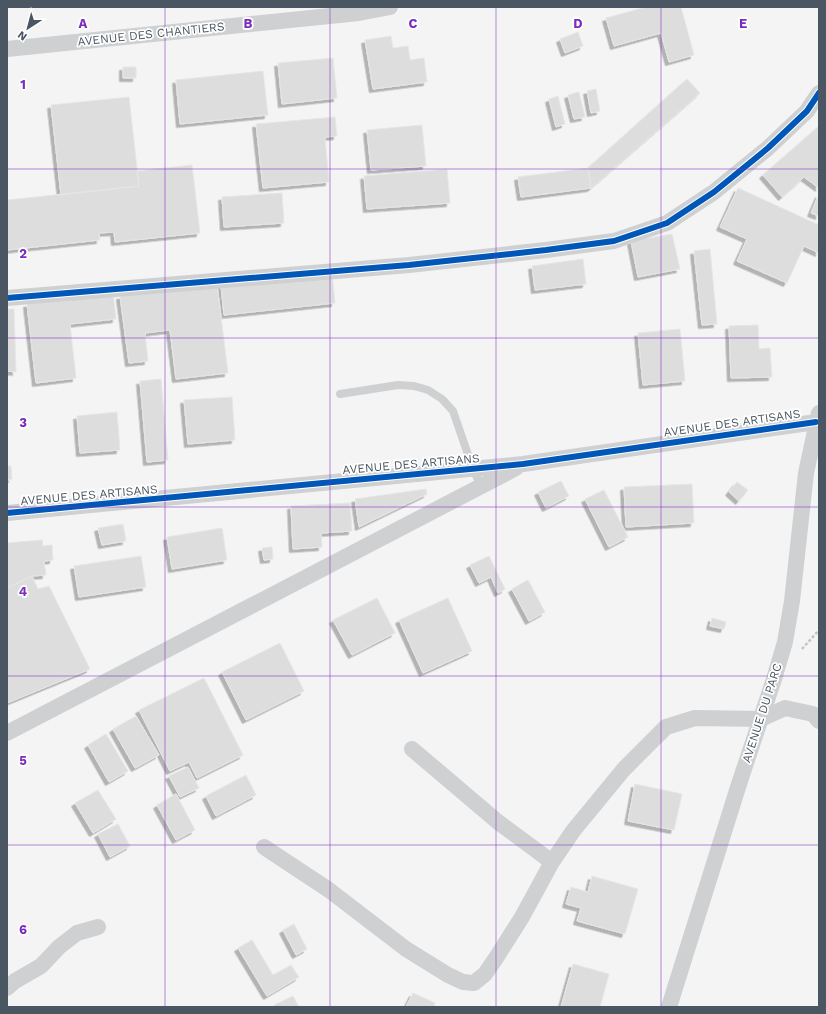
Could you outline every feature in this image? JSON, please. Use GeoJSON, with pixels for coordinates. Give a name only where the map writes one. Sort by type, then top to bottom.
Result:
{"type":"FeatureCollection","features":[{"type":"Feature","properties":{"kind":"street","name":"AVENUE DES CHANTIERS"},"geometry":{"type":"LineString","coordinates":[[7,48],[359,13],[390,7]]}},
{"type":"Feature","properties":{"kind":"street"},"geometry":{"type":"LineString","coordinates":[[7,298],[409,265],[614,241],[667,223],[714,192],[768,148],[807,111],[819,93]]}},
{"type":"Feature","properties":{"kind":"street","name":"AVENUE DES ARTISANS"},"geometry":{"type":"LineString","coordinates":[[7,513],[523,464],[817,417]]}},
{"type":"Feature","properties":{"kind":"street","name":"AVENUE DU PARC"},"geometry":{"type":"LineString","coordinates":[[669,1007],[738,784],[761,719],[785,642],[792,601],[806,473],[817,417]]}},
{"type":"Feature","properties":{"kind":"street"},"geometry":{"type":"LineString","coordinates":[[7,733],[523,464]]}},
{"type":"Feature","properties":{"kind":"street"},"geometry":{"type":"LineString","coordinates":[[264,847],[341,898],[406,949],[448,975],[463,982],[474,983],[485,974],[522,917],[552,862],[573,831],[624,770],[666,727],[695,718],[761,719],[785,708],[817,715]]}},
{"type":"Feature","properties":{"kind":"street"},"geometry":{"type":"LineString","coordinates":[[412,749],[498,822],[552,862]]}},
{"type":"Feature","properties":{"kind":"street"},"geometry":{"type":"LineString","coordinates":[[7,988],[15,981],[41,966],[59,947],[77,933],[98,927]]}},
{"type":"Feature","properties":{"kind":"lane"},"geometry":{"type":"LineString","coordinates":[[340,394],[398,385],[414,386],[428,390],[442,399],[453,411],[473,469],[481,486]]}},
{"type":"Feature","properties":{"kind":"building"},"geometry":{"type":"Polygon","coordinates":[[[646,7],[681,7],[694,55],[669,62],[661,33],[614,46],[606,18],[646,7]]]}},
{"type":"Feature","properties":{"kind":"building"},"geometry":{"type":"Polygon","coordinates":[[[578,32],[583,46],[565,53],[560,39],[578,32]]]}},
{"type":"Feature","properties":{"kind":"building"},"geometry":{"type":"Polygon","coordinates":[[[391,36],[393,48],[408,46],[410,60],[424,58],[427,82],[373,89],[365,40],[391,36]]]}},
{"type":"Feature","properties":{"kind":"building"},"geometry":{"type":"Polygon","coordinates":[[[333,58],[337,98],[282,104],[278,63],[333,58]]]}},
{"type":"Feature","properties":{"kind":"building"},"geometry":{"type":"Polygon","coordinates":[[[123,67],[136,67],[136,78],[123,78],[123,67]]]}},
{"type":"Feature","properties":{"kind":"building"},"geometry":{"type":"Polygon","coordinates":[[[263,71],[268,115],[180,124],[176,80],[263,71]]]}},
{"type":"Feature","properties":{"kind":"building"},"geometry":{"type":"Polygon","coordinates":[[[687,79],[700,93],[591,188],[588,168],[687,79]]]}},
{"type":"Feature","properties":{"kind":"building"},"geometry":{"type":"Polygon","coordinates":[[[596,89],[600,111],[591,113],[587,91],[596,89]]]}},
{"type":"Feature","properties":{"kind":"building"},"geometry":{"type":"Polygon","coordinates":[[[579,92],[585,117],[574,119],[568,95],[579,92]]]}},
{"type":"Feature","properties":{"kind":"building"},"geometry":{"type":"Polygon","coordinates":[[[558,96],[565,124],[556,127],[549,99],[558,96]]]}},
{"type":"Feature","properties":{"kind":"building"},"geometry":{"type":"Polygon","coordinates":[[[129,97],[139,186],[61,195],[51,105],[129,97]]]}},
{"type":"Feature","properties":{"kind":"building"},"geometry":{"type":"Polygon","coordinates":[[[335,117],[337,136],[325,137],[329,182],[263,188],[256,124],[335,117]]]}},
{"type":"Feature","properties":{"kind":"building"},"geometry":{"type":"Polygon","coordinates":[[[422,125],[426,166],[371,170],[367,130],[422,125]]]}},
{"type":"Feature","properties":{"kind":"building"},"geometry":{"type":"Polygon","coordinates":[[[819,126],[819,188],[804,177],[782,197],[763,175],[819,126]]]}},
{"type":"Feature","properties":{"kind":"building"},"geometry":{"type":"Polygon","coordinates":[[[192,165],[200,233],[115,242],[114,232],[99,233],[100,240],[7,250],[7,200],[139,186],[137,171],[192,165]]]}},
{"type":"Feature","properties":{"kind":"building"},"geometry":{"type":"Polygon","coordinates":[[[588,168],[591,188],[521,197],[518,177],[588,168]]]}},
{"type":"Feature","properties":{"kind":"building"},"geometry":{"type":"Polygon","coordinates":[[[447,169],[450,203],[367,209],[364,176],[447,169]]]}},
{"type":"Feature","properties":{"kind":"building"},"geometry":{"type":"Polygon","coordinates":[[[738,188],[819,225],[819,253],[804,246],[787,283],[737,261],[747,239],[720,227],[738,188]]]}},
{"type":"Feature","properties":{"kind":"building"},"geometry":{"type":"Polygon","coordinates":[[[282,193],[284,223],[224,227],[222,197],[282,193]]]}},
{"type":"Feature","properties":{"kind":"building"},"geometry":{"type":"Polygon","coordinates":[[[819,194],[819,216],[811,213],[819,194]]]}},
{"type":"Feature","properties":{"kind":"building"},"geometry":{"type":"Polygon","coordinates":[[[672,234],[680,269],[638,277],[631,241],[672,234]]]}},
{"type":"Feature","properties":{"kind":"building"},"geometry":{"type":"Polygon","coordinates":[[[710,249],[717,324],[702,325],[694,251],[710,249]]]}},
{"type":"Feature","properties":{"kind":"building"},"geometry":{"type":"Polygon","coordinates":[[[583,259],[586,284],[535,290],[532,266],[583,259]]]}},
{"type":"Feature","properties":{"kind":"building"},"geometry":{"type":"Polygon","coordinates":[[[332,274],[335,303],[224,315],[221,285],[332,274]]]}},
{"type":"Feature","properties":{"kind":"building"},"geometry":{"type":"Polygon","coordinates":[[[217,285],[228,373],[176,379],[170,330],[145,333],[148,361],[129,363],[120,296],[217,285]]]}},
{"type":"Feature","properties":{"kind":"building"},"geometry":{"type":"Polygon","coordinates":[[[113,294],[116,319],[70,324],[76,378],[36,383],[27,304],[113,294]]]}},
{"type":"Feature","properties":{"kind":"building"},"geometry":{"type":"Polygon","coordinates":[[[7,309],[14,309],[16,372],[7,371],[7,309]]]}},
{"type":"Feature","properties":{"kind":"building"},"geometry":{"type":"Polygon","coordinates":[[[758,325],[759,349],[770,348],[772,377],[731,378],[729,326],[758,325]]]}},
{"type":"Feature","properties":{"kind":"building"},"geometry":{"type":"Polygon","coordinates":[[[680,329],[685,381],[643,385],[638,333],[680,329]]]}},
{"type":"Feature","properties":{"kind":"building"},"geometry":{"type":"Polygon","coordinates":[[[161,379],[168,460],[147,462],[140,381],[161,379]]]}},
{"type":"Feature","properties":{"kind":"building"},"geometry":{"type":"Polygon","coordinates":[[[232,397],[235,440],[188,444],[184,400],[232,397]]]}},
{"type":"Feature","properties":{"kind":"building"},"geometry":{"type":"Polygon","coordinates":[[[117,412],[120,450],[80,453],[77,416],[117,412]]]}},
{"type":"Feature","properties":{"kind":"building"},"geometry":{"type":"Polygon","coordinates":[[[7,466],[11,466],[12,479],[7,480],[7,466]]]}},
{"type":"Feature","properties":{"kind":"building"},"geometry":{"type":"Polygon","coordinates":[[[561,481],[569,496],[546,508],[538,492],[561,481]]]}},
{"type":"Feature","properties":{"kind":"building"},"geometry":{"type":"Polygon","coordinates":[[[737,482],[748,490],[739,501],[729,492],[737,482]]]}},
{"type":"Feature","properties":{"kind":"building"},"geometry":{"type":"Polygon","coordinates":[[[692,484],[694,523],[626,527],[624,487],[692,484]]]}},
{"type":"Feature","properties":{"kind":"building"},"geometry":{"type":"Polygon","coordinates":[[[426,489],[427,494],[359,527],[355,499],[426,489]]]}},
{"type":"Feature","properties":{"kind":"building"},"geometry":{"type":"Polygon","coordinates":[[[604,490],[628,537],[609,547],[585,499],[604,490]]]}},
{"type":"Feature","properties":{"kind":"building"},"geometry":{"type":"Polygon","coordinates":[[[350,503],[352,531],[321,533],[322,547],[293,549],[291,506],[350,503]]]}},
{"type":"Feature","properties":{"kind":"building"},"geometry":{"type":"Polygon","coordinates":[[[123,524],[126,541],[102,545],[98,528],[123,524]]]}},
{"type":"Feature","properties":{"kind":"building"},"geometry":{"type":"Polygon","coordinates":[[[222,528],[227,560],[172,569],[167,537],[222,528]]]}},
{"type":"Feature","properties":{"kind":"building"},"geometry":{"type":"Polygon","coordinates":[[[42,540],[43,546],[52,545],[53,560],[44,561],[46,575],[32,576],[7,588],[7,543],[42,540]]]}},
{"type":"Feature","properties":{"kind":"building"},"geometry":{"type":"Polygon","coordinates":[[[272,547],[273,559],[264,560],[262,548],[272,547]]]}},
{"type":"Feature","properties":{"kind":"building"},"geometry":{"type":"Polygon","coordinates":[[[141,556],[146,587],[79,597],[74,566],[141,556]]]}},
{"type":"Feature","properties":{"kind":"building"},"geometry":{"type":"Polygon","coordinates":[[[489,556],[505,589],[498,593],[491,577],[479,583],[470,565],[489,556]]]}},
{"type":"Feature","properties":{"kind":"building"},"geometry":{"type":"Polygon","coordinates":[[[32,576],[38,589],[49,586],[90,669],[7,703],[7,588],[32,576]]]}},
{"type":"Feature","properties":{"kind":"building"},"geometry":{"type":"Polygon","coordinates":[[[528,580],[545,612],[529,621],[512,589],[528,580]]]}},
{"type":"Feature","properties":{"kind":"building"},"geometry":{"type":"Polygon","coordinates":[[[377,598],[395,633],[352,655],[333,620],[377,598]]]}},
{"type":"Feature","properties":{"kind":"building"},"geometry":{"type":"Polygon","coordinates":[[[448,598],[472,651],[423,673],[399,620],[448,598]]]}},
{"type":"Feature","properties":{"kind":"building"},"geometry":{"type":"Polygon","coordinates":[[[712,618],[726,622],[724,629],[710,626],[712,618]]]}},
{"type":"Feature","properties":{"kind":"building"},"geometry":{"type":"Polygon","coordinates":[[[280,643],[304,691],[246,720],[222,672],[280,643]]]}},
{"type":"Feature","properties":{"kind":"building"},"geometry":{"type":"Polygon","coordinates":[[[204,678],[243,755],[197,778],[189,762],[170,771],[139,710],[204,678]]]}},
{"type":"Feature","properties":{"kind":"building"},"geometry":{"type":"Polygon","coordinates":[[[136,716],[159,755],[135,768],[113,729],[136,716]]]}},
{"type":"Feature","properties":{"kind":"building"},"geometry":{"type":"Polygon","coordinates":[[[106,734],[128,771],[109,782],[88,745],[106,734]]]}},
{"type":"Feature","properties":{"kind":"building"},"geometry":{"type":"Polygon","coordinates":[[[188,767],[199,788],[180,797],[169,776],[188,767]]]}},
{"type":"Feature","properties":{"kind":"building"},"geometry":{"type":"Polygon","coordinates":[[[246,775],[256,795],[216,816],[206,796],[246,775]]]}},
{"type":"Feature","properties":{"kind":"building"},"geometry":{"type":"Polygon","coordinates":[[[635,784],[682,794],[674,830],[628,821],[635,784]]]}},
{"type":"Feature","properties":{"kind":"building"},"geometry":{"type":"Polygon","coordinates":[[[98,790],[116,819],[93,833],[75,803],[98,790]]]}},
{"type":"Feature","properties":{"kind":"building"},"geometry":{"type":"Polygon","coordinates":[[[176,794],[195,830],[176,840],[157,805],[176,794]]]}},
{"type":"Feature","properties":{"kind":"building"},"geometry":{"type":"Polygon","coordinates":[[[118,824],[130,846],[110,857],[98,834],[118,824]]]}},
{"type":"Feature","properties":{"kind":"building"},"geometry":{"type":"Polygon","coordinates":[[[592,876],[638,889],[625,934],[577,921],[581,908],[566,904],[571,887],[588,892],[592,876]]]}},
{"type":"Feature","properties":{"kind":"building"},"geometry":{"type":"Polygon","coordinates":[[[294,924],[307,949],[296,955],[283,930],[294,924]]]}},
{"type":"Feature","properties":{"kind":"building"},"geometry":{"type":"Polygon","coordinates":[[[252,940],[273,975],[291,965],[299,977],[267,996],[238,948],[252,940]]]}},
{"type":"Feature","properties":{"kind":"building"},"geometry":{"type":"Polygon","coordinates":[[[573,964],[609,974],[600,1007],[561,1007],[573,964]]]}},
{"type":"Feature","properties":{"kind":"building"},"geometry":{"type":"Polygon","coordinates":[[[413,993],[435,1003],[434,1007],[406,1007],[413,993]]]}},
{"type":"Feature","properties":{"kind":"building"},"geometry":{"type":"Polygon","coordinates":[[[293,996],[299,1007],[275,1007],[274,1005],[293,996]]]}},
{"type":"Feature","properties":{"kind":"cycle path"},"geometry":{"type":"LineString","coordinates":[[7,298],[409,265],[614,241],[667,223],[714,192],[768,148],[807,111],[819,93]]}},
{"type":"Feature","properties":{"kind":"cycle path"},"geometry":{"type":"LineString","coordinates":[[7,513],[523,464],[816,422]]}}]}
